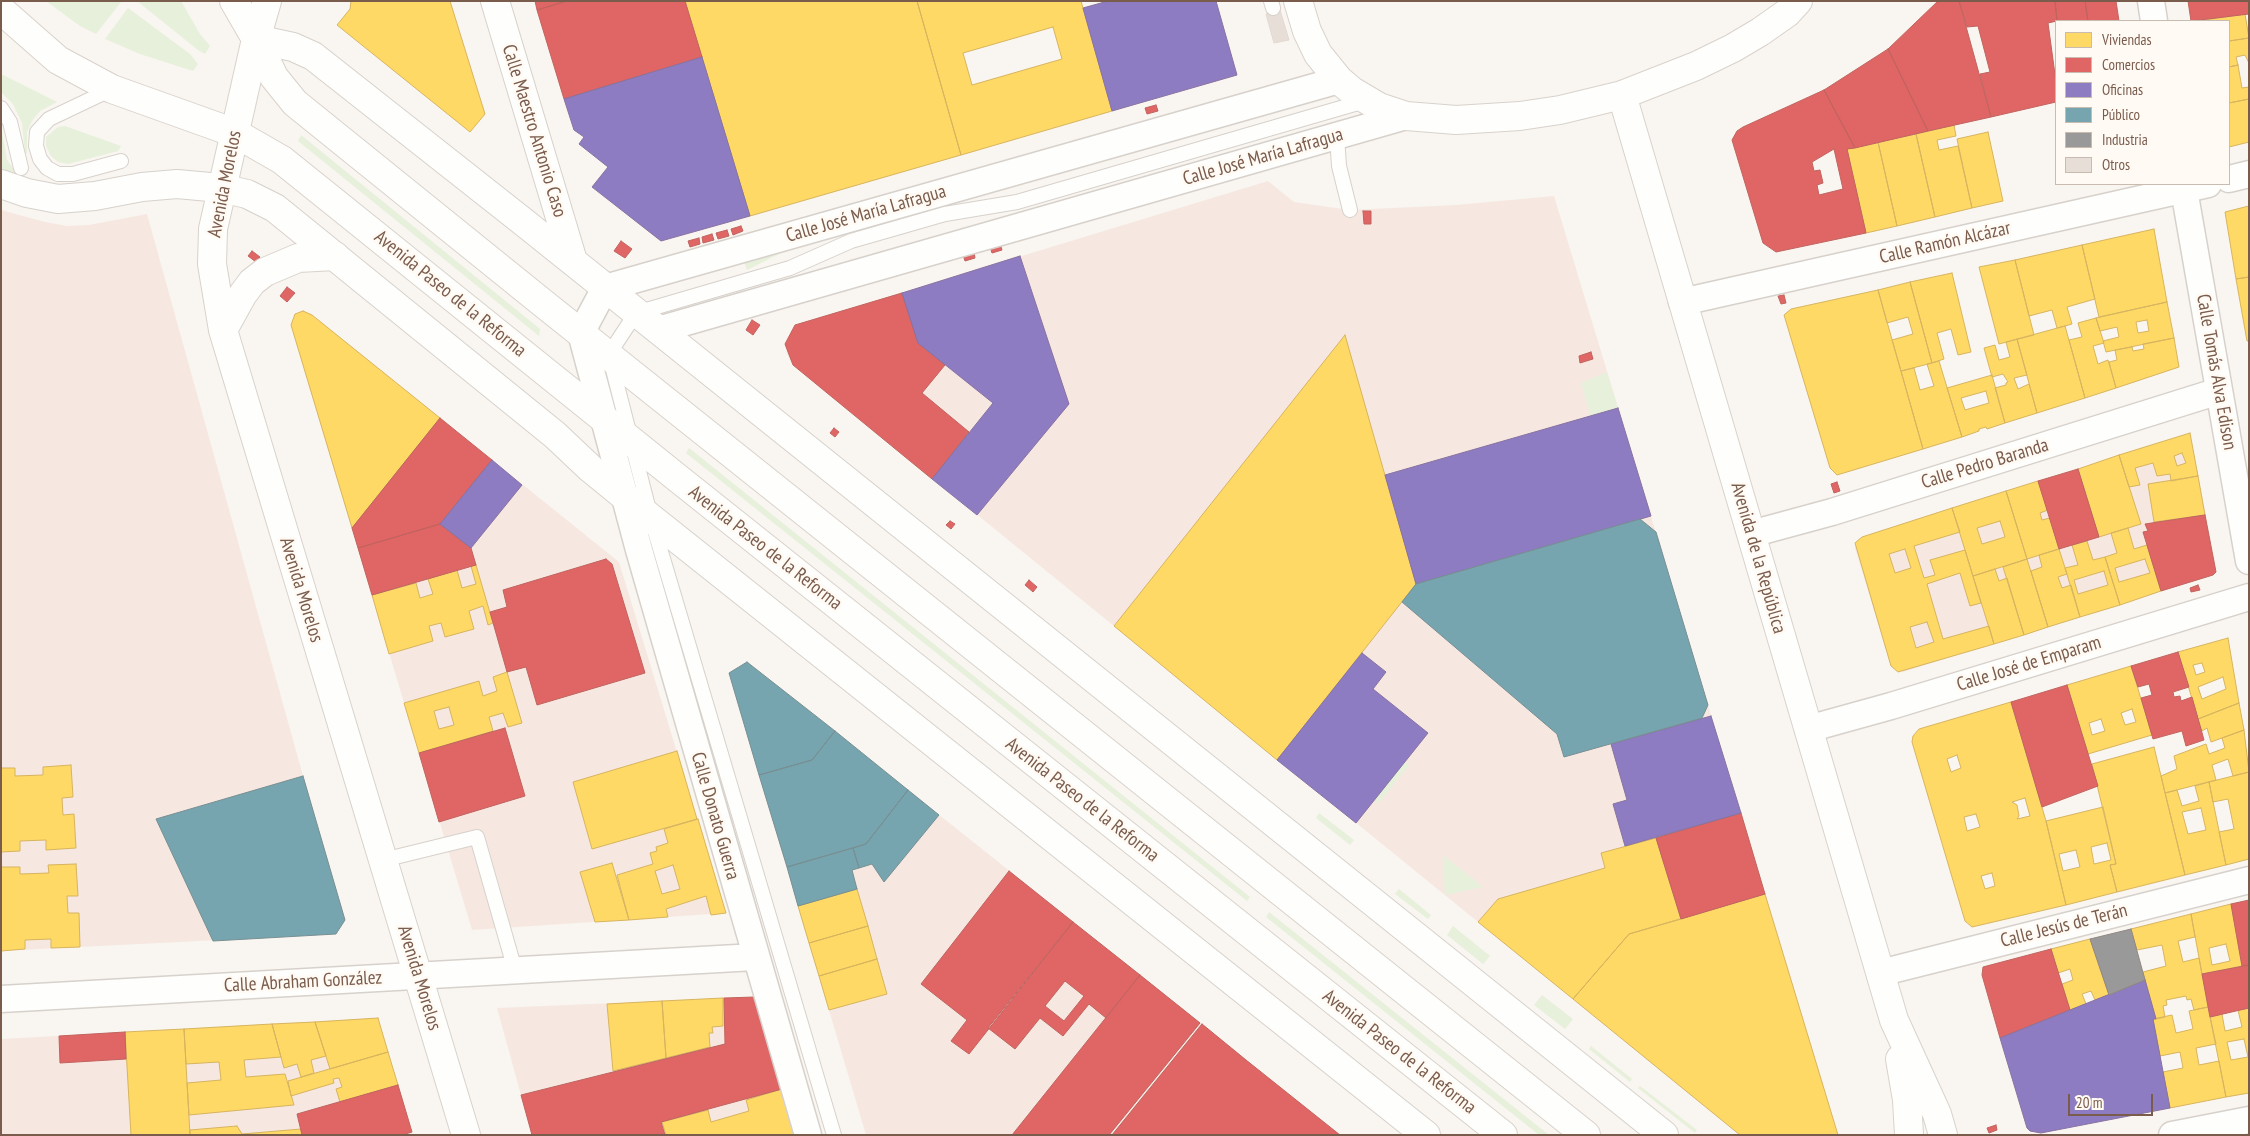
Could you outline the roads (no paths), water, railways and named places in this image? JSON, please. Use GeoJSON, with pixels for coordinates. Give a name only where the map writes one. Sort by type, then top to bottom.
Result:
{"type":"FeatureCollection","features":[{"type":"Feature","properties":{"kind":"main road"},"geometry":{"type":"LineString","coordinates":[[234,1],[256,39],[274,77],[295,103],[1586,1135]]}},
{"type":"Feature","properties":{"kind":"main road","name":"Avenida Morelos"},"geometry":{"type":"LineString","coordinates":[[267,1],[256,39],[213,229],[212,264],[223,330],[466,1135]]}},
{"type":"Feature","properties":{"kind":"main road","name":"Calle Maestro Antonio Caso"},"geometry":{"type":"LineString","coordinates":[[495,1],[573,261]]}},
{"type":"Feature","properties":{"kind":"main road"},"geometry":{"type":"LineString","coordinates":[[1281,4],[1307,31],[1318,54],[1339,80],[1366,100],[1406,116],[1456,120],[1520,116],[1560,110],[1622,95],[1696,66],[1733,48],[1774,22],[1798,1]]}},
{"type":"Feature","properties":{"kind":"main road","name":"Avenida Paseo de la Reforma"},"geometry":{"type":"LineString","coordinates":[[1,10],[58,60],[112,89],[235,133],[282,160],[1503,1135]]}},
{"type":"Feature","properties":{"kind":"main road"},"geometry":{"type":"LineString","coordinates":[[256,39],[293,48],[313,56],[573,261],[1664,1135]]}},
{"type":"Feature","properties":{"kind":"main road","name":"Avenida de la República"},"geometry":{"type":"LineString","coordinates":[[1622,95],[1894,1020],[1907,1100],[1909,1135]]}},
{"type":"Feature","properties":{"kind":"main road"},"geometry":{"type":"LineString","coordinates":[[11,176],[27,193],[58,199],[96,196],[177,184],[221,188],[247,194],[275,208],[555,435],[591,470],[1426,1135]]}},
{"type":"Feature","properties":{"kind":"main road"},"geometry":{"type":"LineString","coordinates":[[223,330],[243,294],[252,282],[265,272],[298,258],[335,256]]}},
{"type":"Feature","properties":{"kind":"main road","name":"Avenida de la República"},"geometry":{"type":"LineString","coordinates":[[1894,1020],[1937,1114],[1943,1135]]}},
{"type":"Feature","properties":{"kind":"street"},"geometry":{"type":"LineString","coordinates":[[2151,1],[2154,20]]}},
{"type":"Feature","properties":{"kind":"street","name":"Calle José María Lafragua"},"geometry":{"type":"LineString","coordinates":[[605,288],[1339,80]]}},
{"type":"Feature","properties":{"kind":"street","name":"Calle José María Lafragua"},"geometry":{"type":"LineString","coordinates":[[658,330],[1406,116]]}},
{"type":"Feature","properties":{"kind":"street"},"geometry":{"type":"LineString","coordinates":[[2230,179],[2249,174]]}},
{"type":"Feature","properties":{"kind":"street","name":"Calle Ramón Alcázar"},"geometry":{"type":"LineString","coordinates":[[1682,302],[2191,186]]}},
{"type":"Feature","properties":{"kind":"street","name":"Calle Tomás Alva Edison"},"geometry":{"type":"LineString","coordinates":[[2191,186],[2219,391],[2249,561]]}},
{"type":"Feature","properties":{"kind":"street"},"geometry":{"type":"LineString","coordinates":[[605,288],[581,333],[625,496]]}},
{"type":"Feature","properties":{"kind":"street","name":"Calle Pedro Baranda"},"geometry":{"type":"LineString","coordinates":[[1751,534],[1832,512],[2219,391]]}},
{"type":"Feature","properties":{"kind":"street","name":"Calle Donato Guerra"},"geometry":{"type":"LineString","coordinates":[[625,496],[808,1135]]}},
{"type":"Feature","properties":{"kind":"street","name":"Calle José de Emparam"},"geometry":{"type":"LineString","coordinates":[[1808,729],[1899,704],[2249,597]]}},
{"type":"Feature","properties":{"kind":"street","name":"Calle Jesús de Terán"},"geometry":{"type":"LineString","coordinates":[[1880,973],[2249,880]]}},
{"type":"Feature","properties":{"kind":"street","name":"Calle Abraham González"},"geometry":{"type":"LineString","coordinates":[[1,999],[756,957]]}},
{"type":"Feature","properties":{"kind":"street"},"geometry":{"type":"LineString","coordinates":[[2172,1135],[2249,1120]]}},
{"type":"Feature","properties":{"kind":"lane"},"geometry":{"type":"LineString","coordinates":[[112,89],[49,119],[37,132],[36,146],[40,159],[47,168],[58,174],[73,174],[121,161]]}},
{"type":"Feature","properties":{"kind":"lane"},"geometry":{"type":"LineString","coordinates":[[834,1135],[651,518],[609,354],[636,313],[790,268],[851,241],[945,214],[1017,202],[1366,100]]}},
{"type":"Feature","properties":{"kind":"lane"},"geometry":{"type":"LineString","coordinates":[[1,108],[10,122],[15,152],[11,176]]}},
{"type":"Feature","properties":{"kind":"lane"},"geometry":{"type":"LineString","coordinates":[[1337,136],[1339,166],[1350,210]]}},
{"type":"Feature","properties":{"kind":"lane"},"geometry":{"type":"LineString","coordinates":[[383,860],[477,837],[515,970]]}}]}
